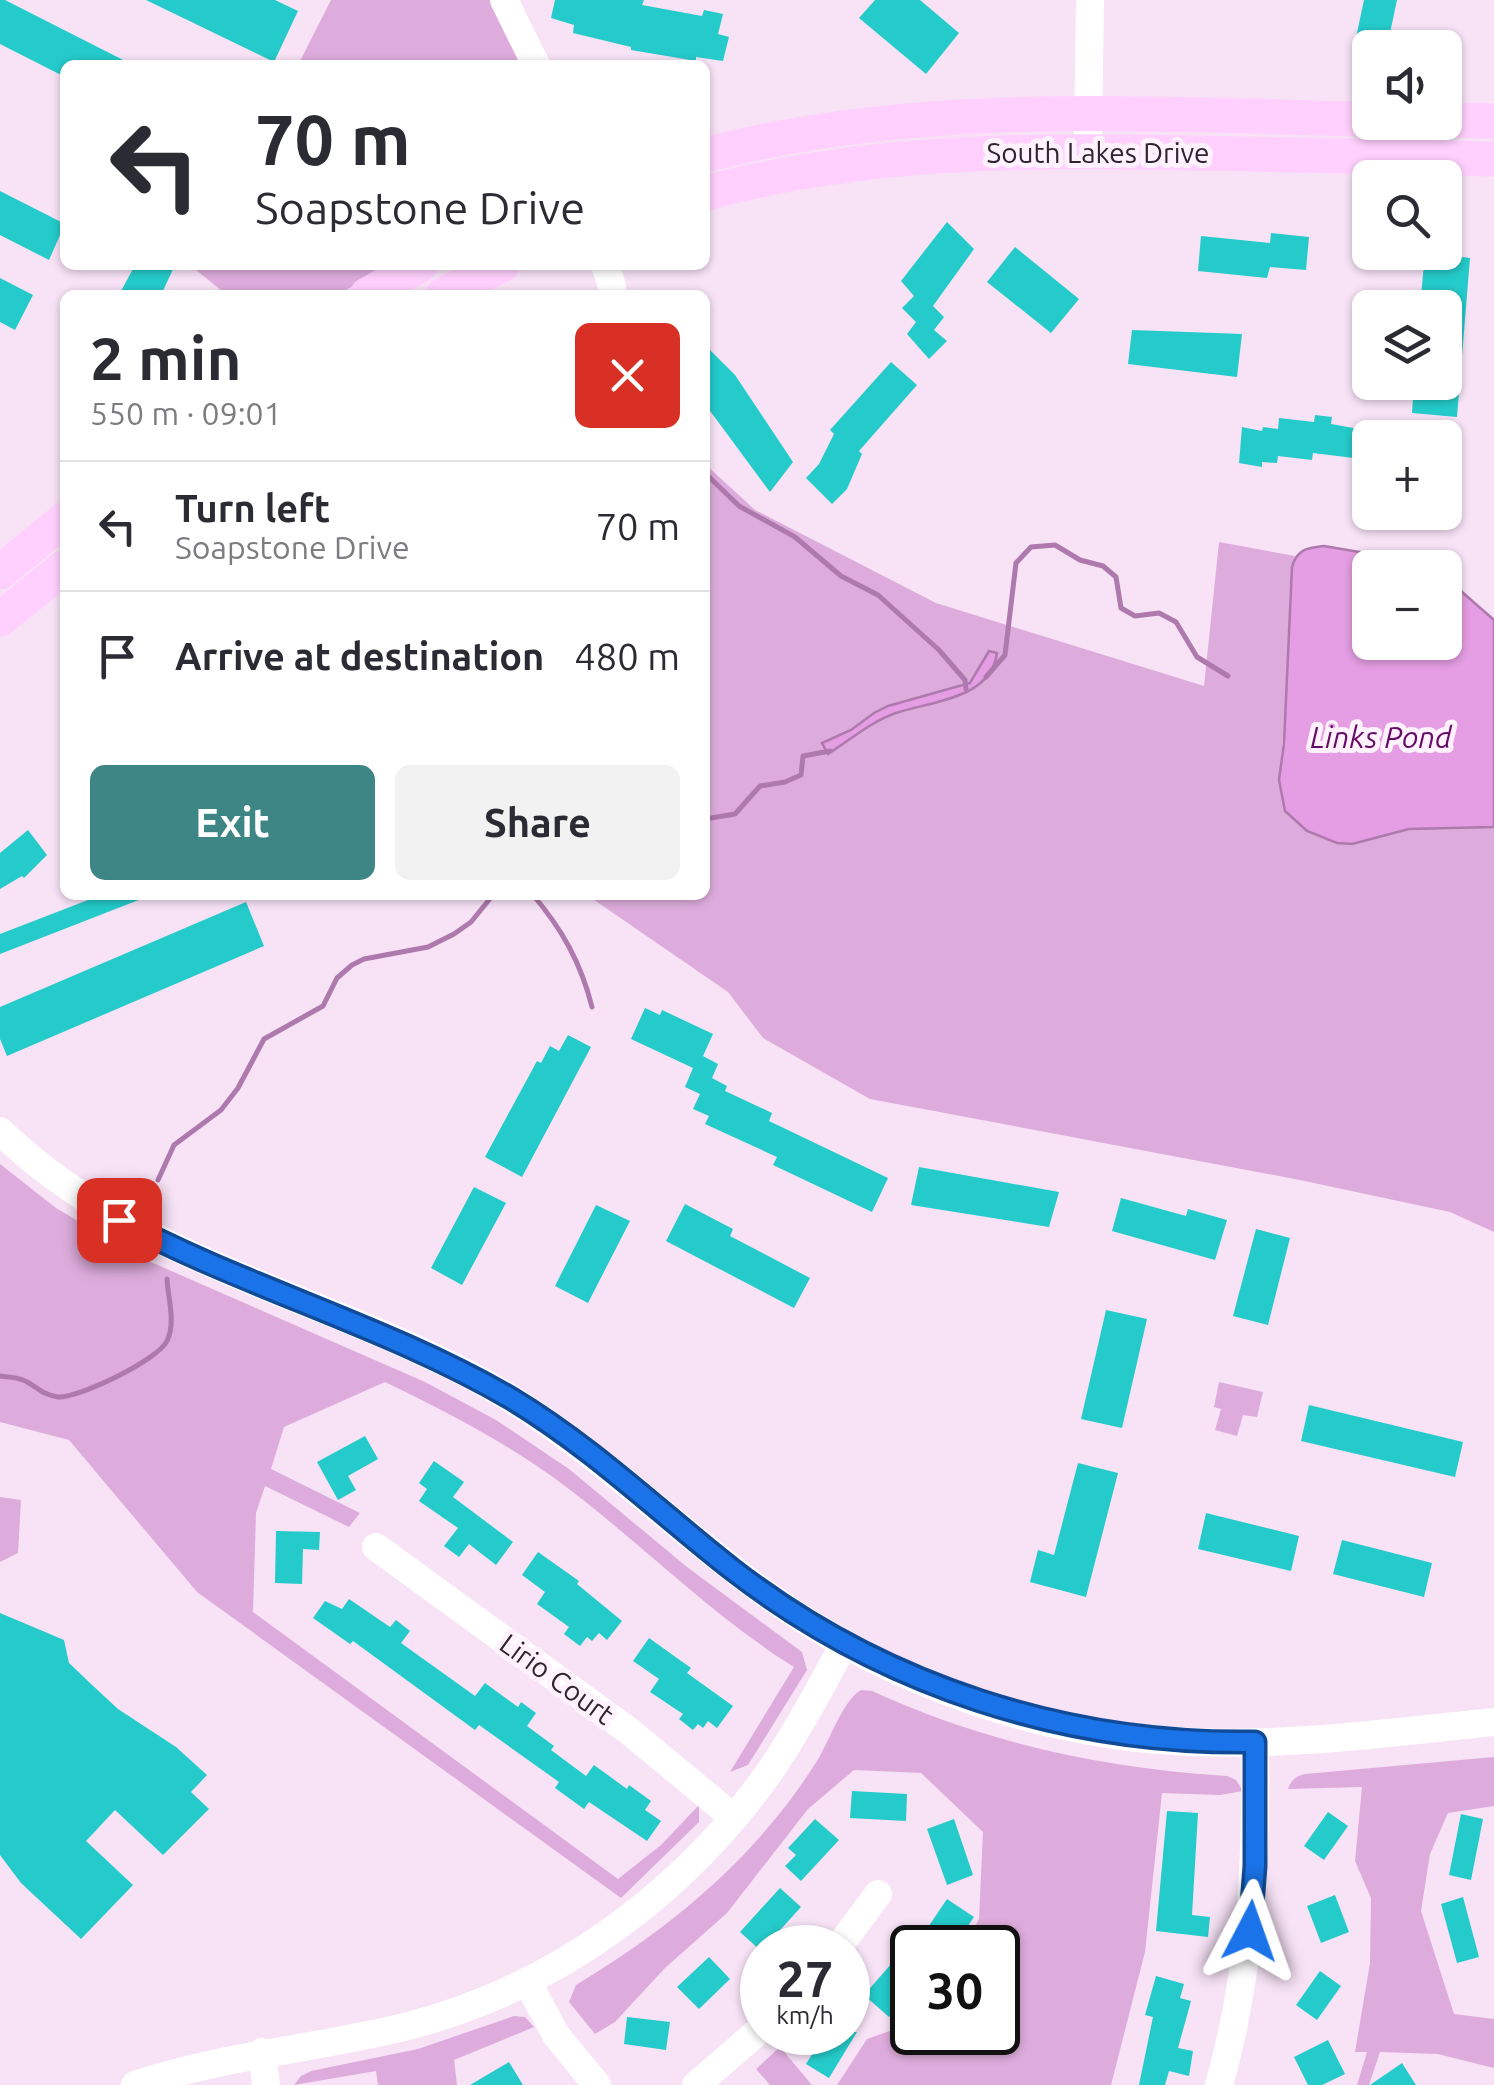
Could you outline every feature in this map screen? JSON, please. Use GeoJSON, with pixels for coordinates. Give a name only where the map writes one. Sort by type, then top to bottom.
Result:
{"type":"FeatureCollection","features":[{"type":"Feature","properties":{"kind":"main road","name":"South Lakes Drive"},"geometry":{"type":"LineString","coordinates":[[710,154],[780,138],[890,121],[968,115],[1352,119]]}},
{"type":"Feature","properties":{"kind":"main road"},"geometry":{"type":"LineString","coordinates":[[1462,120],[1494,121]]}},
{"type":"Feature","properties":{"kind":"main road","name":"South Lakes Drive"},"geometry":{"type":"LineString","coordinates":[[710,192],[788,173],[872,160],[992,151],[1494,158]]}},
{"type":"Feature","properties":{"kind":"main road"},"geometry":{"type":"LineString","coordinates":[[376,290],[411,270]]}},
{"type":"Feature","properties":{"kind":"main road"},"geometry":{"type":"LineString","coordinates":[[452,290],[492,270]]}},
{"type":"Feature","properties":{"kind":"main road"},"geometry":{"type":"LineString","coordinates":[[0,572],[60,524]]}},
{"type":"Feature","properties":{"kind":"main road"},"geometry":{"type":"LineString","coordinates":[[0,619],[60,571]]}},
{"type":"Feature","properties":{"kind":"street"},"geometry":{"type":"LineString","coordinates":[[504,0],[534,60]]}},
{"type":"Feature","properties":{"kind":"street"},"geometry":{"type":"LineString","coordinates":[[1088,151],[1090,0]]}},
{"type":"Feature","properties":{"kind":"street"},"geometry":{"type":"LineString","coordinates":[[0,1130],[79,1196],[130,1226],[405,1344],[516,1402],[578,1444],[758,1588],[844,1644],[966,1698],[1074,1727],[1191,1742],[1255,1742],[1494,1722]]}},
{"type":"Feature","properties":{"kind":"street","name":"Lirio Court"},"geometry":{"type":"LineString","coordinates":[[376,1546],[629,1731],[734,1818]]}},
{"type":"Feature","properties":{"kind":"street"},"geometry":{"type":"LineString","coordinates":[[135,2085],[191,2067],[413,2025],[528,1981],[599,1940],[693,1864],[734,1818],[796,1731],[844,1644]]}},
{"type":"Feature","properties":{"kind":"street"},"geometry":{"type":"LineString","coordinates":[[1219,2085],[1241,1992],[1250,1931],[1255,1866],[1255,1742]]}},
{"type":"Feature","properties":{"kind":"street"},"geometry":{"type":"LineString","coordinates":[[855,1925],[878,1894]]}},
{"type":"Feature","properties":{"kind":"street"},"geometry":{"type":"LineString","coordinates":[[528,1981],[556,2035],[597,2085]]}},
{"type":"Feature","properties":{"kind":"street"},"geometry":{"type":"LineString","coordinates":[[696,2085],[740,2047]]}},
{"type":"Feature","properties":{"kind":"street"},"geometry":{"type":"LineString","coordinates":[[262,2052],[266,2085]]}},
{"type":"Feature","properties":{"kind":"shaded area"},"geometry":{"type":"Polygon","coordinates":[[[331,0],[504,0],[534,60],[301,60],[331,0]]]}},
{"type":"Feature","properties":{"kind":"shaded area"},"geometry":{"type":"Polygon","coordinates":[[[196,270],[380,270],[346,290],[221,290],[196,270]]]}},
{"type":"Feature","properties":{"kind":"shaded area"},"geometry":{"type":"Polygon","coordinates":[[[710,469],[755,510],[936,603],[1204,686],[1219,542],[1295,556],[1279,780],[1352,844],[1409,829],[1494,827],[1494,1232],[1450,1212],[870,1099],[763,1038],[728,992],[594,900],[710,900],[710,469]]]}},
{"type":"Feature","properties":{"kind":"shaded area"},"geometry":{"type":"Polygon","coordinates":[[[0,1164],[56,1208],[137,1256],[425,1382],[496,1420],[569,1469],[687,1567],[802,1652],[807,1670],[748,1765],[730,1772],[794,1667],[734,1625],[565,1486],[477,1430],[385,1382],[284,1427],[271,1469],[360,1513],[349,1527],[265,1486],[256,1513],[253,1612],[618,1879],[661,1845],[699,1805],[699,1822],[621,1898],[197,1592],[69,1440],[0,1422],[0,1164]]]}},
{"type":"Feature","properties":{"kind":"shaded area"},"geometry":{"type":"Polygon","coordinates":[[[1219,1382],[1263,1392],[1257,1417],[1243,1415],[1237,1436],[1215,1430],[1221,1409],[1214,1407],[1219,1382]]]}},
{"type":"Feature","properties":{"kind":"shaded area"},"geometry":{"type":"Polygon","coordinates":[[[0,1497],[21,1500],[18,1553],[0,1562],[0,1497]]]}},
{"type":"Feature","properties":{"kind":"shaded area"},"geometry":{"type":"Polygon","coordinates":[[[861,1690],[872,1691],[958,1725],[1045,1750],[1236,1780],[1243,1791],[1220,1795],[1162,1793],[1145,1952],[1111,2085],[837,2085],[857,2055],[870,2055],[870,2038],[890,2031],[890,2055],[1020,2055],[1020,1925],[976,1925],[983,1832],[921,1773],[854,1770],[808,1809],[727,1913],[665,1968],[615,2022],[595,2034],[569,2002],[576,1985],[681,1912],[750,1848],[801,1785],[854,1695],[861,1690]]]}},
{"type":"Feature","properties":{"kind":"shaded area"},"geometry":{"type":"Polygon","coordinates":[[[1494,1757],[1494,1806],[1448,1813],[1430,1854],[1421,1911],[1454,2014],[1494,2019],[1494,2068],[1438,2054],[1380,2052],[1369,2085],[1357,2085],[1367,2052],[1355,2052],[1370,1963],[1371,1898],[1355,1861],[1362,1787],[1288,1789],[1289,1786],[1305,1774],[1494,1757]]]}},
{"type":"Feature","properties":{"kind":"shaded area"},"geometry":{"type":"Polygon","coordinates":[[[514,2016],[525,2017],[534,2027],[454,2060],[457,2085],[378,2085],[376,2071],[294,2085],[311,2071],[418,2049],[514,2016]]]}},
{"type":"Feature","properties":{"kind":"shaded area"},"geometry":{"type":"Polygon","coordinates":[[[771,2055],[787,2055],[812,2085],[770,2085],[756,2069],[771,2055]]]}},
{"type":"Feature","properties":{"kind":"water","name":"Links Pond"},"geometry":{"type":"Polygon","coordinates":[[[1313,548],[1352,551],[1352,660],[1462,660],[1462,592],[1494,620],[1494,827],[1409,829],[1352,844],[1337,843],[1307,831],[1285,811],[1279,780],[1292,567],[1297,556],[1313,548]]]}},
{"type":"Feature","properties":{"kind":"water"},"geometry":{"type":"Polygon","coordinates":[[[989,651],[997,653],[992,668],[972,689],[887,716],[828,754],[822,743],[888,706],[970,683],[989,651]]]}},
{"type":"Feature","properties":{"kind":"building"},"geometry":{"type":"Polygon","coordinates":[[[0,0],[5,0],[123,60],[60,60],[60,74],[0,44],[0,0]]]}},
{"type":"Feature","properties":{"kind":"building"},"geometry":{"type":"Polygon","coordinates":[[[146,0],[275,0],[298,11],[275,60],[146,0]]]}},
{"type":"Feature","properties":{"kind":"building"},"geometry":{"type":"Polygon","coordinates":[[[555,0],[644,0],[642,5],[702,16],[704,10],[723,14],[718,34],[729,37],[723,61],[696,57],[690,60],[631,50],[573,33],[574,25],[551,18],[555,0]]]}},
{"type":"Feature","properties":{"kind":"building"},"geometry":{"type":"Polygon","coordinates":[[[875,0],[920,0],[959,33],[926,74],[859,18],[875,0]]]}},
{"type":"Feature","properties":{"kind":"building"},"geometry":{"type":"Polygon","coordinates":[[[1364,0],[1397,0],[1391,30],[1358,30],[1364,0]]]}},
{"type":"Feature","properties":{"kind":"building"},"geometry":{"type":"Polygon","coordinates":[[[0,191],[60,221],[60,235],[49,260],[0,235],[0,191]]]}},
{"type":"Feature","properties":{"kind":"building"},"geometry":{"type":"Polygon","coordinates":[[[947,222],[974,249],[933,306],[944,317],[934,330],[947,341],[929,359],[907,334],[916,322],[902,308],[914,296],[901,281],[947,222]]]}},
{"type":"Feature","properties":{"kind":"building"},"geometry":{"type":"Polygon","coordinates":[[[1271,233],[1309,237],[1306,270],[1270,267],[1267,278],[1198,271],[1201,236],[1270,243],[1271,233]]]}},
{"type":"Feature","properties":{"kind":"building"},"geometry":{"type":"Polygon","coordinates":[[[1015,247],[1079,299],[1051,333],[987,282],[1015,247]]]}},
{"type":"Feature","properties":{"kind":"building"},"geometry":{"type":"Polygon","coordinates":[[[1462,257],[1470,258],[1462,356],[1462,290],[1422,290],[1423,270],[1462,270],[1462,257]]]}},
{"type":"Feature","properties":{"kind":"building"},"geometry":{"type":"Polygon","coordinates":[[[132,270],[173,270],[163,290],[122,290],[132,270]]]}},
{"type":"Feature","properties":{"kind":"building"},"geometry":{"type":"Polygon","coordinates":[[[0,278],[33,295],[15,330],[0,322],[0,278]]]}},
{"type":"Feature","properties":{"kind":"building"},"geometry":{"type":"Polygon","coordinates":[[[1132,330],[1242,334],[1237,377],[1128,364],[1132,330]]]}},
{"type":"Feature","properties":{"kind":"building"},"geometry":{"type":"Polygon","coordinates":[[[710,350],[735,375],[793,462],[770,492],[710,411],[710,350]]]}},
{"type":"Feature","properties":{"kind":"building"},"geometry":{"type":"Polygon","coordinates":[[[891,362],[917,385],[859,451],[862,454],[847,489],[832,504],[806,478],[819,464],[834,434],[830,430],[891,362]]]}},
{"type":"Feature","properties":{"kind":"building"},"geometry":{"type":"Polygon","coordinates":[[[1413,400],[1458,400],[1457,417],[1412,413],[1413,400]]]}},
{"type":"Feature","properties":{"kind":"building"},"geometry":{"type":"Polygon","coordinates":[[[1315,415],[1332,417],[1331,424],[1352,428],[1352,458],[1313,453],[1312,460],[1278,456],[1277,463],[1262,462],[1262,467],[1239,463],[1242,427],[1278,429],[1279,418],[1314,422],[1315,415]]]}},
{"type":"Feature","properties":{"kind":"building"},"geometry":{"type":"Polygon","coordinates":[[[28,830],[47,855],[24,878],[0,889],[0,853],[28,830]]]}},
{"type":"Feature","properties":{"kind":"building"},"geometry":{"type":"Polygon","coordinates":[[[88,900],[139,900],[0,954],[0,934],[88,900]]]}},
{"type":"Feature","properties":{"kind":"building"},"geometry":{"type":"Polygon","coordinates":[[[246,902],[264,946],[7,1056],[0,1039],[0,1007],[246,902]]]}},
{"type":"Feature","properties":{"kind":"building"},"geometry":{"type":"Polygon","coordinates":[[[645,1008],[660,1015],[662,1010],[713,1034],[703,1056],[718,1064],[712,1078],[727,1086],[725,1091],[772,1113],[769,1121],[888,1178],[872,1212],[773,1165],[777,1157],[705,1124],[709,1116],[693,1109],[700,1094],[685,1087],[693,1068],[631,1039],[645,1008]]]}},
{"type":"Feature","properties":{"kind":"building"},"geometry":{"type":"Polygon","coordinates":[[[568,1035],[591,1047],[522,1177],[485,1157],[537,1061],[541,1063],[550,1046],[559,1051],[568,1035]]]}},
{"type":"Feature","properties":{"kind":"building"},"geometry":{"type":"Polygon","coordinates":[[[919,1167],[1059,1192],[1049,1227],[911,1205],[919,1167]]]}},
{"type":"Feature","properties":{"kind":"building"},"geometry":{"type":"Polygon","coordinates":[[[474,1187],[506,1203],[462,1285],[431,1268],[474,1187]]]}},
{"type":"Feature","properties":{"kind":"building"},"geometry":{"type":"Polygon","coordinates":[[[1121,1198],[1186,1216],[1188,1209],[1227,1220],[1215,1260],[1112,1231],[1121,1198]]]}},
{"type":"Feature","properties":{"kind":"building"},"geometry":{"type":"Polygon","coordinates":[[[685,1204],[733,1229],[730,1236],[810,1278],[794,1308],[666,1241],[685,1204]]]}},
{"type":"Feature","properties":{"kind":"building"},"geometry":{"type":"Polygon","coordinates":[[[596,1205],[630,1221],[588,1303],[555,1286],[596,1205]]]}},
{"type":"Feature","properties":{"kind":"building"},"geometry":{"type":"Polygon","coordinates":[[[1256,1229],[1290,1238],[1268,1325],[1233,1316],[1256,1229]]]}},
{"type":"Feature","properties":{"kind":"building"},"geometry":{"type":"Polygon","coordinates":[[[1106,1310],[1147,1319],[1122,1428],[1081,1419],[1106,1310]]]}},
{"type":"Feature","properties":{"kind":"building"},"geometry":{"type":"Polygon","coordinates":[[[1309,1405],[1463,1442],[1455,1477],[1301,1441],[1309,1405]]]}},
{"type":"Feature","properties":{"kind":"building"},"geometry":{"type":"Polygon","coordinates":[[[365,1436],[378,1459],[348,1476],[356,1490],[338,1500],[317,1462],[365,1436]]]}},
{"type":"Feature","properties":{"kind":"building"},"geometry":{"type":"Polygon","coordinates":[[[434,1461],[464,1482],[453,1497],[513,1542],[496,1565],[469,1544],[459,1557],[444,1546],[458,1528],[419,1501],[427,1489],[419,1483],[434,1461]]]}},
{"type":"Feature","properties":{"kind":"building"},"geometry":{"type":"Polygon","coordinates":[[[1078,1463],[1118,1473],[1086,1597],[1030,1582],[1038,1550],[1054,1555],[1078,1463]]]}},
{"type":"Feature","properties":{"kind":"building"},"geometry":{"type":"Polygon","coordinates":[[[1206,1513],[1299,1536],[1291,1571],[1198,1549],[1206,1513]]]}},
{"type":"Feature","properties":{"kind":"building"},"geometry":{"type":"Polygon","coordinates":[[[276,1531],[320,1532],[319,1550],[303,1549],[302,1584],[275,1583],[276,1531]]]}},
{"type":"Feature","properties":{"kind":"building"},"geometry":{"type":"Polygon","coordinates":[[[1342,1540],[1432,1563],[1424,1597],[1333,1574],[1342,1540]]]}},
{"type":"Feature","properties":{"kind":"building"},"geometry":{"type":"Polygon","coordinates":[[[538,1552],[579,1581],[577,1584],[622,1621],[607,1640],[599,1633],[592,1641],[587,1637],[580,1646],[564,1634],[569,1627],[537,1604],[545,1592],[522,1575],[538,1552]]]}},
{"type":"Feature","properties":{"kind":"building"},"geometry":{"type":"Polygon","coordinates":[[[349,1599],[390,1627],[396,1620],[410,1631],[401,1643],[475,1696],[485,1683],[518,1707],[521,1702],[536,1713],[527,1726],[586,1776],[594,1765],[651,1801],[645,1810],[661,1821],[647,1841],[589,1802],[584,1809],[555,1788],[559,1782],[479,1725],[475,1730],[353,1641],[350,1644],[313,1618],[325,1601],[342,1609],[349,1599]]]}},
{"type":"Feature","properties":{"kind":"building"},"geometry":{"type":"Polygon","coordinates":[[[0,1613],[64,1640],[69,1663],[91,1684],[118,1709],[176,1747],[207,1775],[191,1792],[209,1809],[163,1855],[115,1810],[86,1841],[133,1885],[81,1939],[21,1883],[0,1855],[0,1613]]]}},
{"type":"Feature","properties":{"kind":"building"},"geometry":{"type":"Polygon","coordinates":[[[649,1638],[691,1668],[687,1673],[733,1706],[717,1728],[708,1721],[703,1728],[698,1724],[693,1730],[679,1719],[683,1714],[650,1692],[659,1679],[633,1661],[649,1638]]]}},
{"type":"Feature","properties":{"kind":"building"},"geometry":{"type":"Polygon","coordinates":[[[852,1791],[907,1794],[906,1821],[850,1818],[852,1791]]]}},
{"type":"Feature","properties":{"kind":"building"},"geometry":{"type":"Polygon","coordinates":[[[1167,1811],[1198,1813],[1192,1915],[1210,1917],[1208,1937],[1156,1931],[1167,1811]]]}},
{"type":"Feature","properties":{"kind":"building"},"geometry":{"type":"Polygon","coordinates":[[[1328,1812],[1348,1826],[1324,1860],[1304,1846],[1328,1812]]]}},
{"type":"Feature","properties":{"kind":"building"},"geometry":{"type":"Polygon","coordinates":[[[1461,1814],[1483,1819],[1471,1880],[1449,1875],[1461,1814]]]}},
{"type":"Feature","properties":{"kind":"building"},"geometry":{"type":"Polygon","coordinates":[[[815,1819],[839,1840],[801,1881],[785,1866],[796,1855],[788,1848],[815,1819]]]}},
{"type":"Feature","properties":{"kind":"building"},"geometry":{"type":"Polygon","coordinates":[[[954,1819],[973,1875],[947,1885],[927,1829],[954,1819]]]}},
{"type":"Feature","properties":{"kind":"building"},"geometry":{"type":"Polygon","coordinates":[[[780,1888],[801,1907],[785,1925],[746,1925],[780,1888]]]}},
{"type":"Feature","properties":{"kind":"building"},"geometry":{"type":"Polygon","coordinates":[[[1335,1895],[1349,1932],[1321,1943],[1307,1906],[1335,1895]]]}},
{"type":"Feature","properties":{"kind":"building"},"geometry":{"type":"Polygon","coordinates":[[[1463,1897],[1479,1957],[1457,1963],[1441,1904],[1463,1897]]]}},
{"type":"Feature","properties":{"kind":"building"},"geometry":{"type":"Polygon","coordinates":[[[947,1899],[974,1917],[969,1925],[929,1925],[947,1899]]]}},
{"type":"Feature","properties":{"kind":"building"},"geometry":{"type":"Polygon","coordinates":[[[709,1957],[730,1979],[699,2009],[677,1987],[709,1957]]]}},
{"type":"Feature","properties":{"kind":"building"},"geometry":{"type":"Polygon","coordinates":[[[890,1965],[889,2017],[870,2000],[870,1988],[890,1965]]]}},
{"type":"Feature","properties":{"kind":"building"},"geometry":{"type":"Polygon","coordinates":[[[1320,1971],[1341,1986],[1317,2020],[1296,2005],[1320,1971]]]}},
{"type":"Feature","properties":{"kind":"building"},"geometry":{"type":"Polygon","coordinates":[[[1156,1976],[1184,1984],[1180,1998],[1191,2001],[1178,2048],[1193,2051],[1189,2076],[1169,2071],[1165,2085],[1139,2085],[1153,2017],[1145,2015],[1156,1976]]]}},
{"type":"Feature","properties":{"kind":"building"},"geometry":{"type":"Polygon","coordinates":[[[627,2017],[670,2022],[666,2050],[624,2044],[627,2017]]]}},
{"type":"Feature","properties":{"kind":"building"},"geometry":{"type":"Polygon","coordinates":[[[1328,2040],[1345,2074],[1322,2085],[1308,2085],[1294,2057],[1328,2040]]]}},
{"type":"Feature","properties":{"kind":"building"},"geometry":{"type":"Polygon","coordinates":[[[812,2055],[843,2055],[829,2078],[806,2064],[812,2055]]]}},
{"type":"Feature","properties":{"kind":"building"},"geometry":{"type":"Polygon","coordinates":[[[509,2062],[523,2085],[470,2085],[509,2062]]]}},
{"type":"Feature","properties":{"kind":"building"},"geometry":{"type":"Polygon","coordinates":[[[1402,2063],[1416,2085],[1370,2085],[1402,2063]]]}},
{"type":"Feature","properties":{"kind":"waterway"},"geometry":{"type":"LineString","coordinates":[[710,478],[739,506],[795,537],[841,576],[878,595],[939,650],[965,680],[966,689]]}},
{"type":"Feature","properties":{"kind":"waterway"},"geometry":{"type":"LineString","coordinates":[[986,677],[1005,655],[1016,563],[1031,547],[1055,545],[1080,560],[1103,566],[1116,577],[1121,608],[1135,616],[1159,613],[1176,622],[1197,657],[1228,676]]}},
{"type":"Feature","properties":{"kind":"waterway"},"geometry":{"type":"LineString","coordinates":[[710,818],[735,814],[760,786],[801,775],[803,756],[830,751]]}},
{"type":"Feature","properties":{"kind":"waterway"},"geometry":{"type":"LineString","coordinates":[[158,1180],[174,1145],[221,1110],[238,1088],[264,1039],[323,1006],[337,978],[352,965],[364,959],[428,947],[471,922],[489,900]]}},
{"type":"Feature","properties":{"kind":"waterway"},"geometry":{"type":"LineString","coordinates":[[537,900],[569,947],[592,1007]]}},
{"type":"Feature","properties":{"kind":"waterway"},"geometry":{"type":"LineString","coordinates":[[0,1376],[20,1379],[58,1397],[83,1391],[134,1367],[161,1349],[170,1334],[167,1279]]}},
{"type":"Feature","properties":{"kind":"route"},"geometry":{"type":"LineString","coordinates":[[119,1220],[164,1244],[405,1344],[516,1402],[584,1448],[771,1598],[820,1631],[880,1662],[966,1698],[1074,1727],[1191,1742],[1255,1742],[1255,1866],[1250,1931]]}}]}
